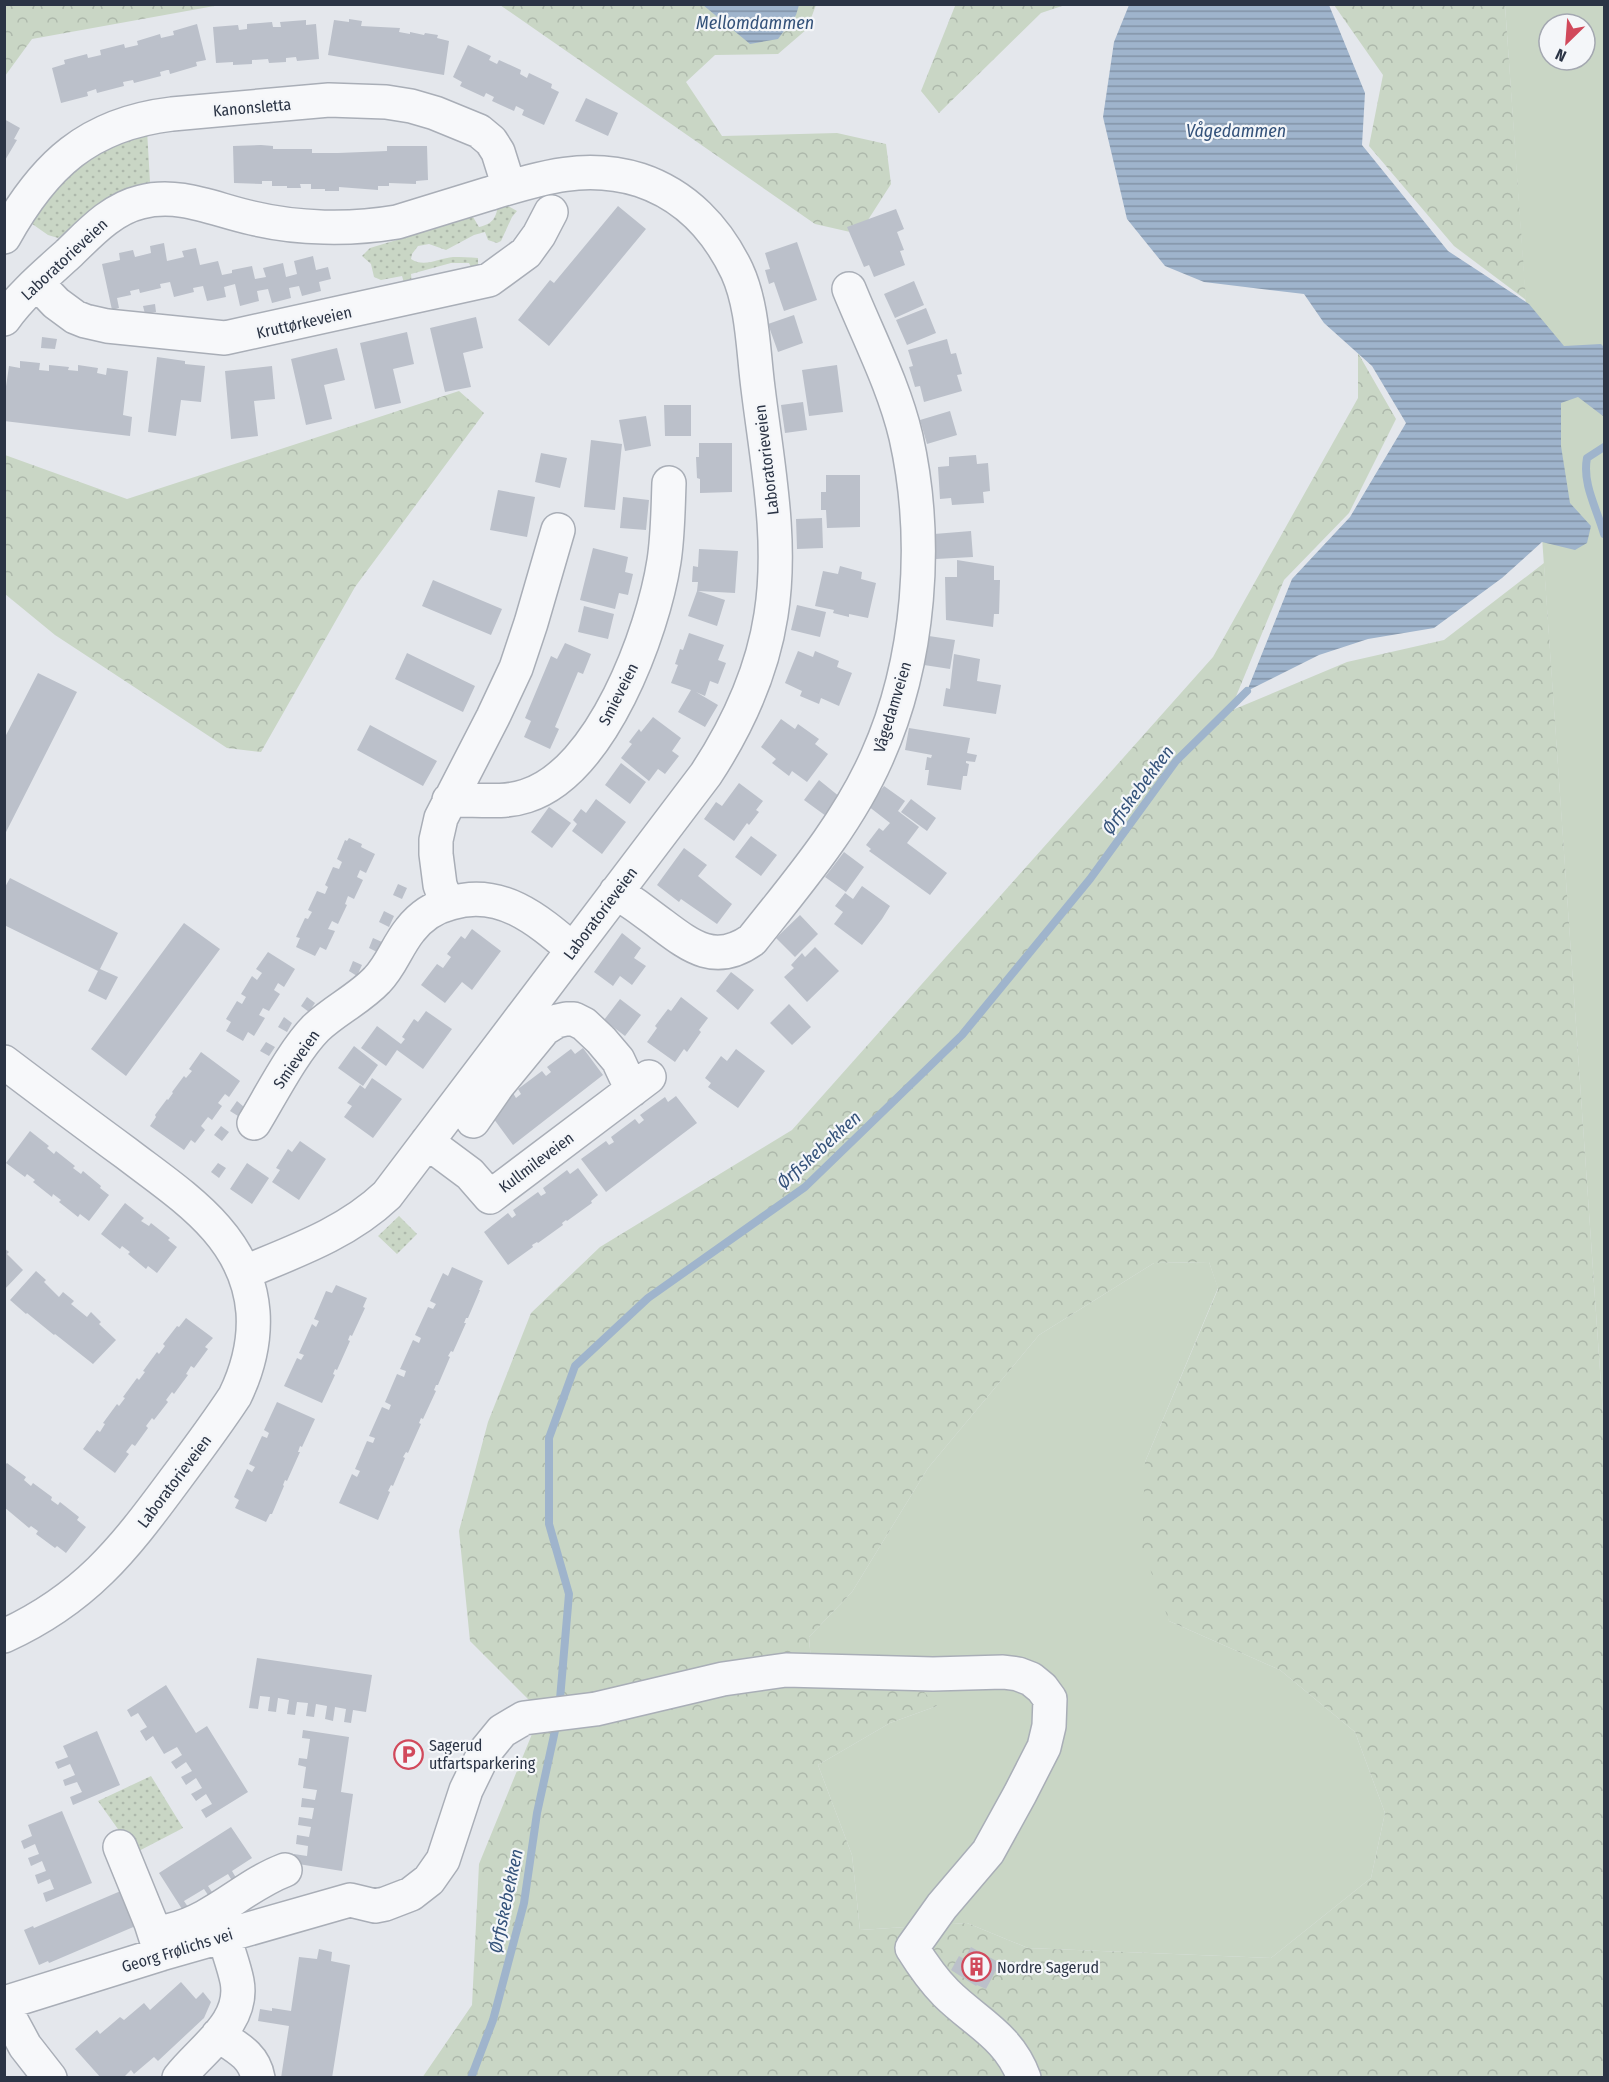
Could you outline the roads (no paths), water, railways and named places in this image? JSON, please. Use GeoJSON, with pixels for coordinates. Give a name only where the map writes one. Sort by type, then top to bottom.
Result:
{"type":"FeatureCollection","features":[{"type":"Feature","properties":{"kind":"street","name":"Kanonsletta"},"geometry":{"type":"LineString","coordinates":[[4,237],[31,193],[46,174],[69,154],[110,129],[148,117],[172,114],[329,99],[386,102],[411,106],[479,130],[491,141],[498,152],[509,187]]}},
{"type":"Feature","properties":{"kind":"street","name":"Laboratorieveien"},"geometry":{"type":"LineString","coordinates":[[4,319],[37,283],[104,220],[139,202],[171,199],[193,202],[271,222],[348,227],[397,222],[509,187],[548,176],[574,172],[599,172],[642,181],[689,207],[710,227],[724,247],[743,290],[750,324],[776,549],[772,606],[765,643],[745,705],[705,774],[387,1195],[357,1221],[339,1232],[245,1272]]}},
{"type":"Feature","properties":{"kind":"street","name":"Kruttørkeveien"},"geometry":{"type":"LineString","coordinates":[[37,283],[56,303],[75,317],[85,321],[107,326],[225,338],[489,280],[526,253],[551,212]]}},
{"type":"Feature","properties":{"kind":"street","name":"Vågedamveien"},"geometry":{"type":"LineString","coordinates":[[616,892],[680,939],[700,950],[721,953],[742,947],[752,940],[808,871],[838,827],[877,757],[905,677],[915,610],[919,566],[918,541],[912,468],[901,420],[849,289]]}},
{"type":"Feature","properties":{"kind":"street","name":"Smieveien"},"geometry":{"type":"LineString","coordinates":[[449,800],[503,800],[525,797],[548,787],[559,779],[587,750],[626,681],[650,622],[664,561],[669,483]]}},
{"type":"Feature","properties":{"kind":"street"},"geometry":{"type":"LineString","coordinates":[[447,904],[440,885],[436,847],[437,829],[449,800],[516,668],[558,530]]}},
{"type":"Feature","properties":{"kind":"street","name":"Smieveien"},"geometry":{"type":"LineString","coordinates":[[254,1123],[301,1046],[316,1028],[379,978],[410,930],[429,913],[447,904],[468,898],[483,898],[507,904],[541,923],[572,950]]}},
{"type":"Feature","properties":{"kind":"street","name":"Kullmileveien"},"geometry":{"type":"LineString","coordinates":[[427,1142],[470,1174],[490,1197],[640,1083],[584,1024],[566,1019],[557,1021],[544,1029],[498,1085],[473,1121]]}},
{"type":"Feature","properties":{"kind":"street","name":"Laboratorieveien"},"geometry":{"type":"LineString","coordinates":[[4,1062],[178,1194],[220,1233],[231,1246],[245,1272],[252,1300],[253,1328],[252,1344],[243,1379],[224,1413],[139,1529],[104,1568],[68,1600],[30,1624],[4,1636]]}},
{"type":"Feature","properties":{"kind":"street","name":"Georg Frølichs vei"},"geometry":{"type":"LineString","coordinates":[[4,2005],[166,1942],[224,1936],[350,1900],[375,1906],[385,1905],[411,1894],[429,1880],[443,1860],[459,1808],[481,1758],[502,1731],[524,1718],[596,1709],[723,1678],[786,1670],[933,1674],[1002,1672],[1018,1674],[1031,1679],[1042,1688],[1050,1700],[1049,1726],[1044,1747],[988,1852],[942,1906],[912,1948],[927,1972],[947,1994],[1004,2043],[1018,2061],[1024,2078]]}},
{"type":"Feature","properties":{"kind":"street"},"geometry":{"type":"LineString","coordinates":[[120,1846],[151,1923],[166,1942],[265,1879],[285,1870]]}},
{"type":"Feature","properties":{"kind":"street"},"geometry":{"type":"LineString","coordinates":[[179,2078],[228,2022],[238,1997],[237,1983],[224,1936]]}},
{"type":"Feature","properties":{"kind":"street"},"geometry":{"type":"LineString","coordinates":[[4,2005],[26,2046],[51,2078]]}},
{"type":"Feature","properties":{"kind":"street"},"geometry":{"type":"LineString","coordinates":[[218,2035],[249,2056],[256,2068],[258,2078]]}},
{"type":"Feature","properties":{"kind":"water","name":"Mellomdammen"},"geometry":{"type":"Polygon","coordinates":[[[703,5],[799,5],[796,15],[778,39],[750,44],[703,5]]]}},
{"type":"Feature","properties":{"kind":"water","name":"Vågedammen"},"geometry":{"type":"Polygon","coordinates":[[[1129,5],[1329,5],[1365,93],[1362,145],[1448,251],[1529,304],[1564,346],[1601,344],[1604,347],[1604,421],[1603,416],[1578,397],[1561,403],[1561,446],[1570,503],[1591,526],[1587,543],[1575,550],[1542,542],[1502,578],[1434,628],[1368,639],[1319,655],[1247,691],[1292,579],[1350,517],[1406,423],[1372,366],[1324,323],[1304,294],[1204,282],[1165,266],[1127,219],[1103,117],[1114,42],[1129,5]]]}},
{"type":"Feature","properties":{"kind":"waterway"},"geometry":{"type":"LineString","coordinates":[[1604,447],[1587,458],[1586,468],[1588,487],[1604,534]]}},
{"type":"Feature","properties":{"kind":"waterway","name":"Ørfiskebekken"},"geometry":{"type":"LineString","coordinates":[[560,1699],[569,1594],[549,1524],[549,1438],[575,1366],[648,1298],[805,1187],[962,1035],[1090,879],[1176,761],[1247,691]]}},
{"type":"Feature","properties":{"kind":"waterway","name":"Ørfiskebekken"},"geometry":{"type":"LineString","coordinates":[[471,2078],[493,2020],[524,1903],[537,1813],[556,1726]]}},
{"type":"Feature","properties":{"kind":"place","name":"Sagerud utfartsparkering"},"geometry":{"type":"Point","coordinates":[408,1754]}},
{"type":"Feature","properties":{"kind":"place","name":"Nordre Sagerud"},"geometry":{"type":"Point","coordinates":[976,1967]}}]}
